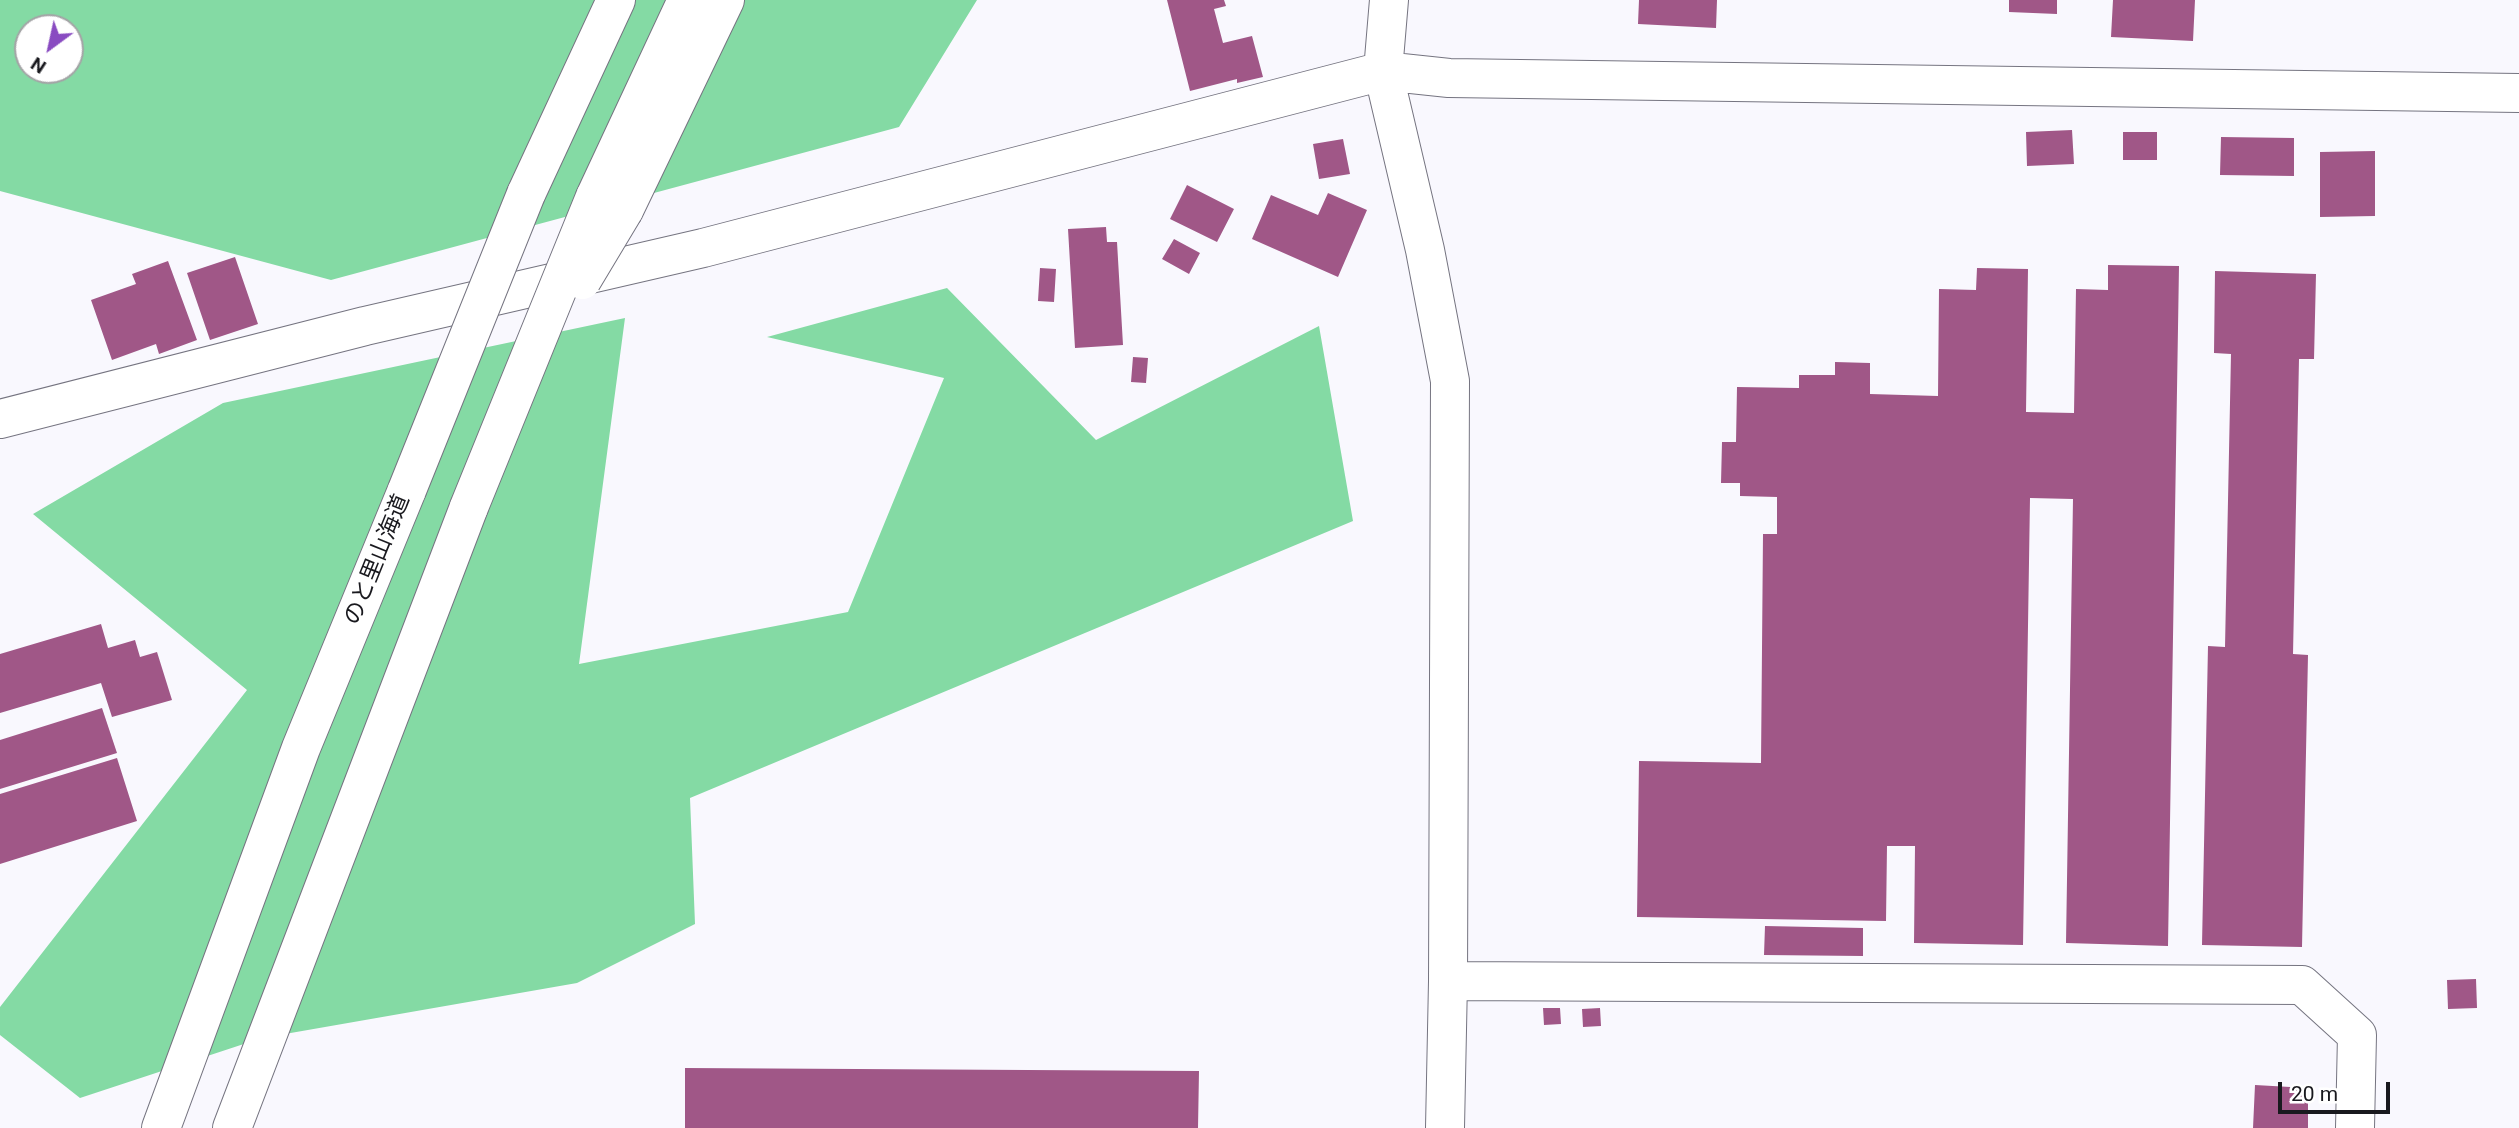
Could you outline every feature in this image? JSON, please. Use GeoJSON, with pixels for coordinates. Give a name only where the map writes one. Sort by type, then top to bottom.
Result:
{"type":"FeatureCollection","features":[{"type":"Feature","properties":{"kind":"main road"},"geometry":{"type":"LineString","coordinates":[[565,106],[606,0]]}},
{"type":"Feature","properties":{"kind":"main road","name":"のと里山海道"},"geometry":{"type":"LineString","coordinates":[[161,1128],[301,748],[526,194],[615,0]]}},
{"type":"Feature","properties":{"kind":"main road"},"geometry":{"type":"LineString","coordinates":[[610,203],[687,0]]}},
{"type":"Feature","properties":{"kind":"main road"},"geometry":{"type":"LineString","coordinates":[[232,1128],[517,387],[610,203],[725,0]]}},
{"type":"Feature","properties":{"kind":"main road"},"geometry":{"type":"LineString","coordinates":[[1389,0],[1383,71],[1425,250],[1450,381],[1445,1128]]}},
{"type":"Feature","properties":{"kind":"main road"},"geometry":{"type":"LineString","coordinates":[[0,419],[365,326],[703,248],[1383,71],[1448,78],[2519,93]]}},
{"type":"Feature","properties":{"kind":"main road"},"geometry":{"type":"LineString","coordinates":[[1448,981],[2302,985],[2357,1035],[2355,1128]]}},
{"type":"Feature","properties":{"kind":"green space"},"geometry":{"type":"Polygon","coordinates":[[[0,0],[977,0],[899,127],[331,280],[0,191],[0,0]]]}},
{"type":"Feature","properties":{"kind":"green space"},"geometry":{"type":"Polygon","coordinates":[[[947,288],[1096,440],[1319,326],[1353,521],[690,798],[695,924],[577,983],[262,1038],[80,1098],[0,1035],[0,1007],[247,690],[33,514],[223,403],[625,318],[579,664],[848,612],[944,378],[767,337],[947,288]]]}},
{"type":"Feature","properties":{"kind":"building"},"geometry":{"type":"Polygon","coordinates":[[[1167,0],[1224,0],[1226,6],[1214,9],[1223,43],[1252,36],[1263,77],[1237,83],[1237,79],[1190,91],[1167,0]]]}},
{"type":"Feature","properties":{"kind":"building"},"geometry":{"type":"Polygon","coordinates":[[[1639,0],[1717,0],[1716,28],[1638,24],[1639,0]]]}},
{"type":"Feature","properties":{"kind":"building"},"geometry":{"type":"Polygon","coordinates":[[[2009,0],[2057,0],[2057,14],[2009,12],[2009,0]]]}},
{"type":"Feature","properties":{"kind":"building"},"geometry":{"type":"Polygon","coordinates":[[[2113,0],[2195,0],[2193,41],[2111,37],[2113,0]]]}},
{"type":"Feature","properties":{"kind":"building"},"geometry":{"type":"Polygon","coordinates":[[[2072,130],[2074,164],[2027,166],[2026,132],[2072,130]]]}},
{"type":"Feature","properties":{"kind":"building"},"geometry":{"type":"Polygon","coordinates":[[[2123,132],[2157,132],[2157,160],[2123,160],[2123,132]]]}},
{"type":"Feature","properties":{"kind":"building"},"geometry":{"type":"Polygon","coordinates":[[[2221,137],[2294,138],[2294,176],[2220,175],[2221,137]]]}},
{"type":"Feature","properties":{"kind":"building"},"geometry":{"type":"Polygon","coordinates":[[[1343,139],[1350,174],[1319,179],[1313,144],[1343,139]]]}},
{"type":"Feature","properties":{"kind":"building"},"geometry":{"type":"Polygon","coordinates":[[[2375,151],[2375,216],[2320,217],[2320,152],[2375,151]]]}},
{"type":"Feature","properties":{"kind":"building"},"geometry":{"type":"Polygon","coordinates":[[[1187,185],[1234,209],[1217,242],[1170,219],[1187,185]]]}},
{"type":"Feature","properties":{"kind":"building"},"geometry":{"type":"Polygon","coordinates":[[[1328,193],[1367,210],[1338,277],[1252,239],[1271,195],[1318,215],[1328,193]]]}},
{"type":"Feature","properties":{"kind":"building"},"geometry":{"type":"Polygon","coordinates":[[[1106,227],[1107,242],[1117,242],[1123,345],[1075,348],[1068,229],[1106,227]]]}},
{"type":"Feature","properties":{"kind":"building"},"geometry":{"type":"Polygon","coordinates":[[[1174,239],[1200,253],[1189,274],[1162,259],[1174,239]]]}},
{"type":"Feature","properties":{"kind":"building"},"geometry":{"type":"Polygon","coordinates":[[[235,257],[258,324],[210,340],[187,273],[235,257]]]}},
{"type":"Feature","properties":{"kind":"building"},"geometry":{"type":"Polygon","coordinates":[[[168,261],[197,340],[159,354],[156,344],[112,360],[91,300],[136,284],[132,274],[168,261]]]}},
{"type":"Feature","properties":{"kind":"building"},"geometry":{"type":"Polygon","coordinates":[[[2108,265],[2179,266],[2168,946],[2066,943],[2073,499],[2030,498],[2023,945],[1914,943],[1915,846],[1887,846],[1886,921],[1637,917],[1639,761],[1761,763],[1763,534],[1777,534],[1777,497],[1740,496],[1740,483],[1721,483],[1722,442],[1736,442],[1737,387],[1799,388],[1799,375],[1835,375],[1835,362],[1870,363],[1870,394],[1938,396],[1939,289],[1976,290],[1977,268],[2028,269],[2026,412],[2074,413],[2076,289],[2108,290],[2108,265]]]}},
{"type":"Feature","properties":{"kind":"building"},"geometry":{"type":"Polygon","coordinates":[[[1040,268],[1056,269],[1054,302],[1038,301],[1040,268]]]}},
{"type":"Feature","properties":{"kind":"building"},"geometry":{"type":"Polygon","coordinates":[[[2215,271],[2316,274],[2314,359],[2299,359],[2293,654],[2308,655],[2302,947],[2202,945],[2208,646],[2225,647],[2231,354],[2214,353],[2215,271]]]}},
{"type":"Feature","properties":{"kind":"building"},"geometry":{"type":"Polygon","coordinates":[[[1133,357],[1148,358],[1146,383],[1131,382],[1133,357]]]}},
{"type":"Feature","properties":{"kind":"building"},"geometry":{"type":"Polygon","coordinates":[[[101,624],[108,648],[135,640],[140,657],[157,652],[172,700],[112,717],[101,683],[0,713],[0,654],[101,624]]]}},
{"type":"Feature","properties":{"kind":"building"},"geometry":{"type":"Polygon","coordinates":[[[102,708],[117,753],[0,789],[0,740],[102,708]]]}},
{"type":"Feature","properties":{"kind":"building"},"geometry":{"type":"Polygon","coordinates":[[[117,758],[137,821],[0,864],[0,794],[117,758]]]}},
{"type":"Feature","properties":{"kind":"building"},"geometry":{"type":"Polygon","coordinates":[[[1765,926],[1863,928],[1863,956],[1764,955],[1765,926]]]}},
{"type":"Feature","properties":{"kind":"building"},"geometry":{"type":"Polygon","coordinates":[[[2476,979],[2477,1008],[2448,1009],[2447,980],[2476,979]]]}},
{"type":"Feature","properties":{"kind":"building"},"geometry":{"type":"Polygon","coordinates":[[[1543,1008],[1560,1008],[1561,1024],[1544,1025],[1543,1008]]]}},
{"type":"Feature","properties":{"kind":"building"},"geometry":{"type":"Polygon","coordinates":[[[1600,1008],[1601,1026],[1583,1027],[1582,1009],[1600,1008]]]}},
{"type":"Feature","properties":{"kind":"building"},"geometry":{"type":"Polygon","coordinates":[[[685,1068],[1199,1071],[1198,1128],[685,1128],[685,1068]]]}},
{"type":"Feature","properties":{"kind":"building"},"geometry":{"type":"Polygon","coordinates":[[[2255,1085],[2308,1088],[2308,1128],[2253,1128],[2255,1085]]]}}]}
